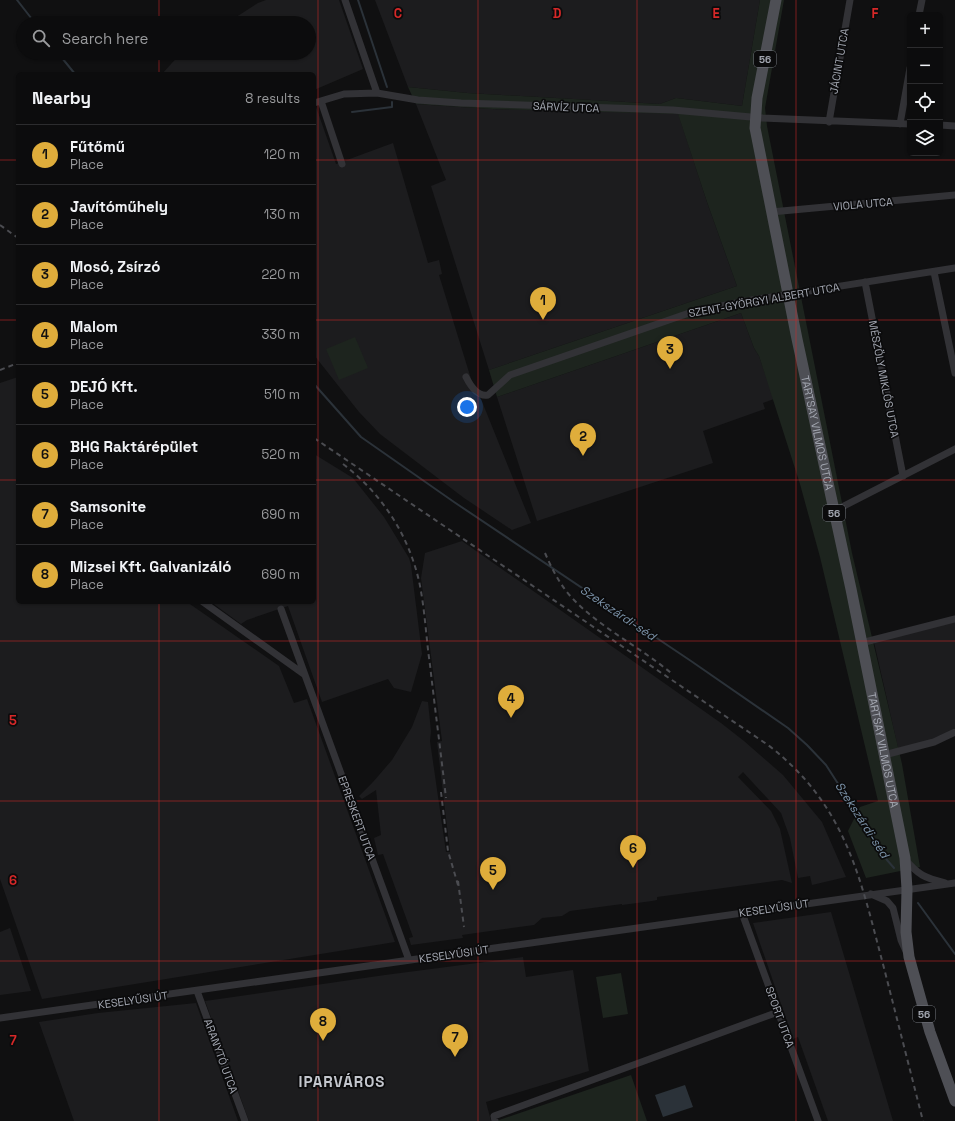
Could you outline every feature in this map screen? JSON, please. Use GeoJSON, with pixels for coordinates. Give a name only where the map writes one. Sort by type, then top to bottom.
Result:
{"type":"FeatureCollection","features":[{"type":"Feature","properties":{"kind":"main road","name":"TARTSAY VILMOS UTCA"},"geometry":{"type":"LineString","coordinates":[[776,0],[757,98],[755,128],[788,295],[862,643],[905,858],[907,889]]}},
{"type":"Feature","properties":{"kind":"main road","name":"56"},"geometry":{"type":"LineString","coordinates":[[907,889],[906,932],[909,957],[930,1032],[955,1101]]}},
{"type":"Feature","properties":{"kind":"street"},"geometry":{"type":"LineString","coordinates":[[345,0],[377,94]]}},
{"type":"Feature","properties":{"kind":"street","name":"JÁCINT UTCA"},"geometry":{"type":"LineString","coordinates":[[829,122],[850,0]]}},
{"type":"Feature","properties":{"kind":"street"},"geometry":{"type":"LineString","coordinates":[[920,12],[922,0]]}},
{"type":"Feature","properties":{"kind":"street"},"geometry":{"type":"LineString","coordinates":[[900,124],[907,84]]}},
{"type":"Feature","properties":{"kind":"street","name":"SÁRVÍZ UTCA"},"geometry":{"type":"LineString","coordinates":[[317,102],[344,94],[377,94],[418,100],[461,103],[673,110],[755,118],[907,124]]}},
{"type":"Feature","properties":{"kind":"street"},"geometry":{"type":"LineString","coordinates":[[317,102],[342,164]]}},
{"type":"Feature","properties":{"kind":"street"},"geometry":{"type":"LineString","coordinates":[[943,125],[955,126]]}},
{"type":"Feature","properties":{"kind":"street","name":"VIOLA UTCA"},"geometry":{"type":"LineString","coordinates":[[771,212],[955,195]]}},
{"type":"Feature","properties":{"kind":"street","name":"SZENT-GYÖRGYI ALBERT UTCA"},"geometry":{"type":"LineString","coordinates":[[466,377],[477,392],[486,396],[492,393],[510,375],[692,312],[955,268]]}},
{"type":"Feature","properties":{"kind":"street"},"geometry":{"type":"LineString","coordinates":[[934,272],[955,373]]}},
{"type":"Feature","properties":{"kind":"street","name":"MÉSZÖLY MIKLÓS UTCA"},"geometry":{"type":"LineString","coordinates":[[865,282],[903,476]]}},
{"type":"Feature","properties":{"kind":"street"},"geometry":{"type":"LineString","coordinates":[[834,511],[955,449]]}},
{"type":"Feature","properties":{"kind":"street"},"geometry":{"type":"LineString","coordinates":[[206,604],[306,675]]}},
{"type":"Feature","properties":{"kind":"street","name":"EPRESKERT UTCA"},"geometry":{"type":"LineString","coordinates":[[282,609],[409,960]]}},
{"type":"Feature","properties":{"kind":"street"},"geometry":{"type":"LineString","coordinates":[[862,643],[955,619]]}},
{"type":"Feature","properties":{"kind":"street"},"geometry":{"type":"LineString","coordinates":[[884,755],[934,742],[955,732]]}},
{"type":"Feature","properties":{"kind":"street"},"geometry":{"type":"LineString","coordinates":[[905,858],[915,871],[922,876],[952,884]]}},
{"type":"Feature","properties":{"kind":"street","name":"KESELYŰSI ÚT"},"geometry":{"type":"LineString","coordinates":[[0,1018],[871,894],[952,884]]}},
{"type":"Feature","properties":{"kind":"street"},"geometry":{"type":"LineString","coordinates":[[871,894],[887,901],[893,908],[901,940],[909,957]]}},
{"type":"Feature","properties":{"kind":"street","name":"SPORT UTCA"},"geometry":{"type":"LineString","coordinates":[[742,913],[818,1121]]}},
{"type":"Feature","properties":{"kind":"street","name":"ARANYTÓ UTCA"},"geometry":{"type":"LineString","coordinates":[[197,991],[245,1121]]}},
{"type":"Feature","properties":{"kind":"street"},"geometry":{"type":"LineString","coordinates":[[495,1121],[494,1116],[778,1012]]}},
{"type":"Feature","properties":{"kind":"shaded area"},"geometry":{"type":"Polygon","coordinates":[[[266,0],[339,0],[363,69],[316,89],[316,72],[164,72],[175,60],[316,60],[316,16],[238,16],[258,3],[266,0]]]}},
{"type":"Feature","properties":{"kind":"shaded area"},"geometry":{"type":"Polygon","coordinates":[[[375,0],[760,0],[742,106],[676,98],[660,104],[467,93],[408,87],[375,0]]]}},
{"type":"Feature","properties":{"kind":"shaded area"},"geometry":{"type":"Polygon","coordinates":[[[760,0],[784,0],[765,108],[767,126],[852,553],[902,764],[920,867],[866,878],[848,831],[860,807],[878,801],[820,557],[800,484],[759,356],[754,348],[741,313],[497,397],[489,370],[737,286],[678,114],[492,109],[416,104],[408,87],[467,93],[660,104],[676,98],[742,106],[760,0]]]}},
{"type":"Feature","properties":{"kind":"shaded area"},"geometry":{"type":"Polygon","coordinates":[[[416,104],[492,109],[678,113],[707,202],[737,286],[489,370],[431,186],[446,180],[416,104]]]}},
{"type":"Feature","properties":{"kind":"shaded area"},"geometry":{"type":"Polygon","coordinates":[[[316,107],[336,164],[393,143],[428,263],[439,260],[442,274],[439,275],[476,395],[481,399],[531,523],[512,530],[464,498],[380,434],[359,412],[316,358],[316,107]]]}},
{"type":"Feature","properties":{"kind":"shaded area"},"geometry":{"type":"Polygon","coordinates":[[[741,313],[754,348],[759,356],[774,399],[763,403],[765,409],[703,431],[713,463],[537,521],[497,397],[741,313]]]}},
{"type":"Feature","properties":{"kind":"shaded area"},"geometry":{"type":"Polygon","coordinates":[[[355,337],[368,368],[339,380],[326,349],[355,337]]]}},
{"type":"Feature","properties":{"kind":"shaded area"},"geometry":{"type":"Polygon","coordinates":[[[16,378],[16,604],[190,604],[279,666],[294,703],[307,699],[395,942],[42,999],[0,879],[0,383],[16,378]]]}},
{"type":"Feature","properties":{"kind":"shaded area"},"geometry":{"type":"Polygon","coordinates":[[[316,455],[353,478],[384,517],[409,558],[422,654],[411,692],[394,688],[388,679],[322,702],[288,606],[247,620],[241,624],[214,604],[316,604],[316,455]]]}},
{"type":"Feature","properties":{"kind":"shaded area"},"geometry":{"type":"Polygon","coordinates":[[[462,541],[721,723],[783,775],[822,822],[846,877],[812,885],[810,876],[798,878],[790,838],[781,813],[743,772],[738,777],[771,811],[780,829],[792,883],[782,880],[657,897],[657,900],[652,901],[570,911],[562,916],[542,918],[534,925],[462,935],[463,938],[411,945],[409,938],[413,937],[383,854],[378,855],[374,838],[381,835],[376,790],[362,799],[359,796],[392,760],[412,727],[422,701],[428,702],[431,731],[430,741],[446,852],[450,852],[437,742],[442,741],[421,578],[425,553],[462,541]]]}},
{"type":"Feature","properties":{"kind":"shaded area"},"geometry":{"type":"Polygon","coordinates":[[[955,622],[955,728],[930,741],[898,748],[874,642],[955,622]]]}},
{"type":"Feature","properties":{"kind":"shaded area"},"geometry":{"type":"Polygon","coordinates":[[[831,912],[893,1121],[828,1121],[798,1037],[793,1039],[753,923],[831,912]]]}},
{"type":"Feature","properties":{"kind":"shaded area"},"geometry":{"type":"Polygon","coordinates":[[[10,928],[31,991],[0,995],[0,932],[10,928]]]}},
{"type":"Feature","properties":{"kind":"shaded area"},"geometry":{"type":"Polygon","coordinates":[[[523,957],[526,977],[573,970],[589,1071],[486,1102],[491,1121],[249,1121],[205,1001],[385,975],[523,957]]]}},
{"type":"Feature","properties":{"kind":"shaded area"},"geometry":{"type":"Polygon","coordinates":[[[621,973],[628,1014],[603,1018],[596,977],[621,973]]]}},
{"type":"Feature","properties":{"kind":"shaded area"},"geometry":{"type":"Polygon","coordinates":[[[196,1003],[238,1121],[74,1121],[39,1022],[98,1013],[196,1003]]]}},
{"type":"Feature","properties":{"kind":"shaded area"},"geometry":{"type":"Polygon","coordinates":[[[631,1075],[647,1121],[496,1121],[631,1075]]]}},
{"type":"Feature","properties":{"kind":"shaded area"},"geometry":{"type":"Polygon","coordinates":[[[685,1085],[693,1107],[663,1117],[655,1095],[685,1085]]]}},
{"type":"Feature","properties":{"kind":"waterway","name":"Szekszárdi-séd"},"geometry":{"type":"LineString","coordinates":[[17,0],[30,16]]}},
{"type":"Feature","properties":{"kind":"waterway"},"geometry":{"type":"LineString","coordinates":[[358,0],[387,87]]}},
{"type":"Feature","properties":{"kind":"waterway","name":"Szekszárdi-séd"},"geometry":{"type":"LineString","coordinates":[[64,60],[73,72]]}},
{"type":"Feature","properties":{"kind":"waterway"},"geometry":{"type":"LineString","coordinates":[[352,112],[392,107],[392,102]]}},
{"type":"Feature","properties":{"kind":"waterway","name":"Szekszárdi-séd"},"geometry":{"type":"LineString","coordinates":[[316,386],[361,437],[454,502],[788,728],[826,765],[887,860],[894,868]]}},
{"type":"Feature","properties":{"kind":"waterway","name":"Szekszárdi-séd"},"geometry":{"type":"LineString","coordinates":[[918,903],[955,954]]}},
{"type":"Feature","properties":{"kind":"railway"},"geometry":{"type":"LineString","coordinates":[[0,225],[16,237]]}},
{"type":"Feature","properties":{"kind":"railway"},"geometry":{"type":"LineString","coordinates":[[0,370],[16,364]]}},
{"type":"Feature","properties":{"kind":"railway"},"geometry":{"type":"LineString","coordinates":[[316,439],[768,745],[795,768],[816,793],[833,819],[847,846],[858,874],[923,1121]]}},
{"type":"Feature","properties":{"kind":"railway"},"geometry":{"type":"LineString","coordinates":[[343,464],[370,488],[392,516],[408,547],[414,564],[423,602],[446,798]]}},
{"type":"Feature","properties":{"kind":"railway"},"geometry":{"type":"LineString","coordinates":[[545,553],[561,584],[574,600],[597,620],[671,673]]}},
{"type":"Feature","properties":{"kind":"railway"},"geometry":{"type":"LineString","coordinates":[[441,792],[448,851],[458,885]]}},
{"type":"Feature","properties":{"kind":"railway"},"geometry":{"type":"LineString","coordinates":[[458,881],[464,927]]}},
{"type":"Feature","properties":{"kind":"place","name":"Fűtőmű"},"geometry":{"type":"Point","coordinates":[543,320]}},
{"type":"Feature","properties":{"kind":"place","name":"Mosó, Zsírzó"},"geometry":{"type":"Point","coordinates":[670,369]}},
{"type":"Feature","properties":{"kind":"place","name":"Javítóműhely"},"geometry":{"type":"Point","coordinates":[583,456]}},
{"type":"Feature","properties":{"kind":"place","name":"Malom"},"geometry":{"type":"Point","coordinates":[511,718]}},
{"type":"Feature","properties":{"kind":"place","name":"BHG Raktárépület"},"geometry":{"type":"Point","coordinates":[633,868]}},
{"type":"Feature","properties":{"kind":"place","name":"DEJÓ Kft."},"geometry":{"type":"Point","coordinates":[493,890]}},
{"type":"Feature","properties":{"kind":"place","name":"Mizsei Kft. Galvanizáló"},"geometry":{"type":"Point","coordinates":[323,1041]}},
{"type":"Feature","properties":{"kind":"place","name":"Samsonite"},"geometry":{"type":"Point","coordinates":[455,1057]}},
{"type":"Feature","properties":{"kind":"district","name":"IPARVÁROS"},"geometry":{"type":"Point","coordinates":[342,1082]}}]}
